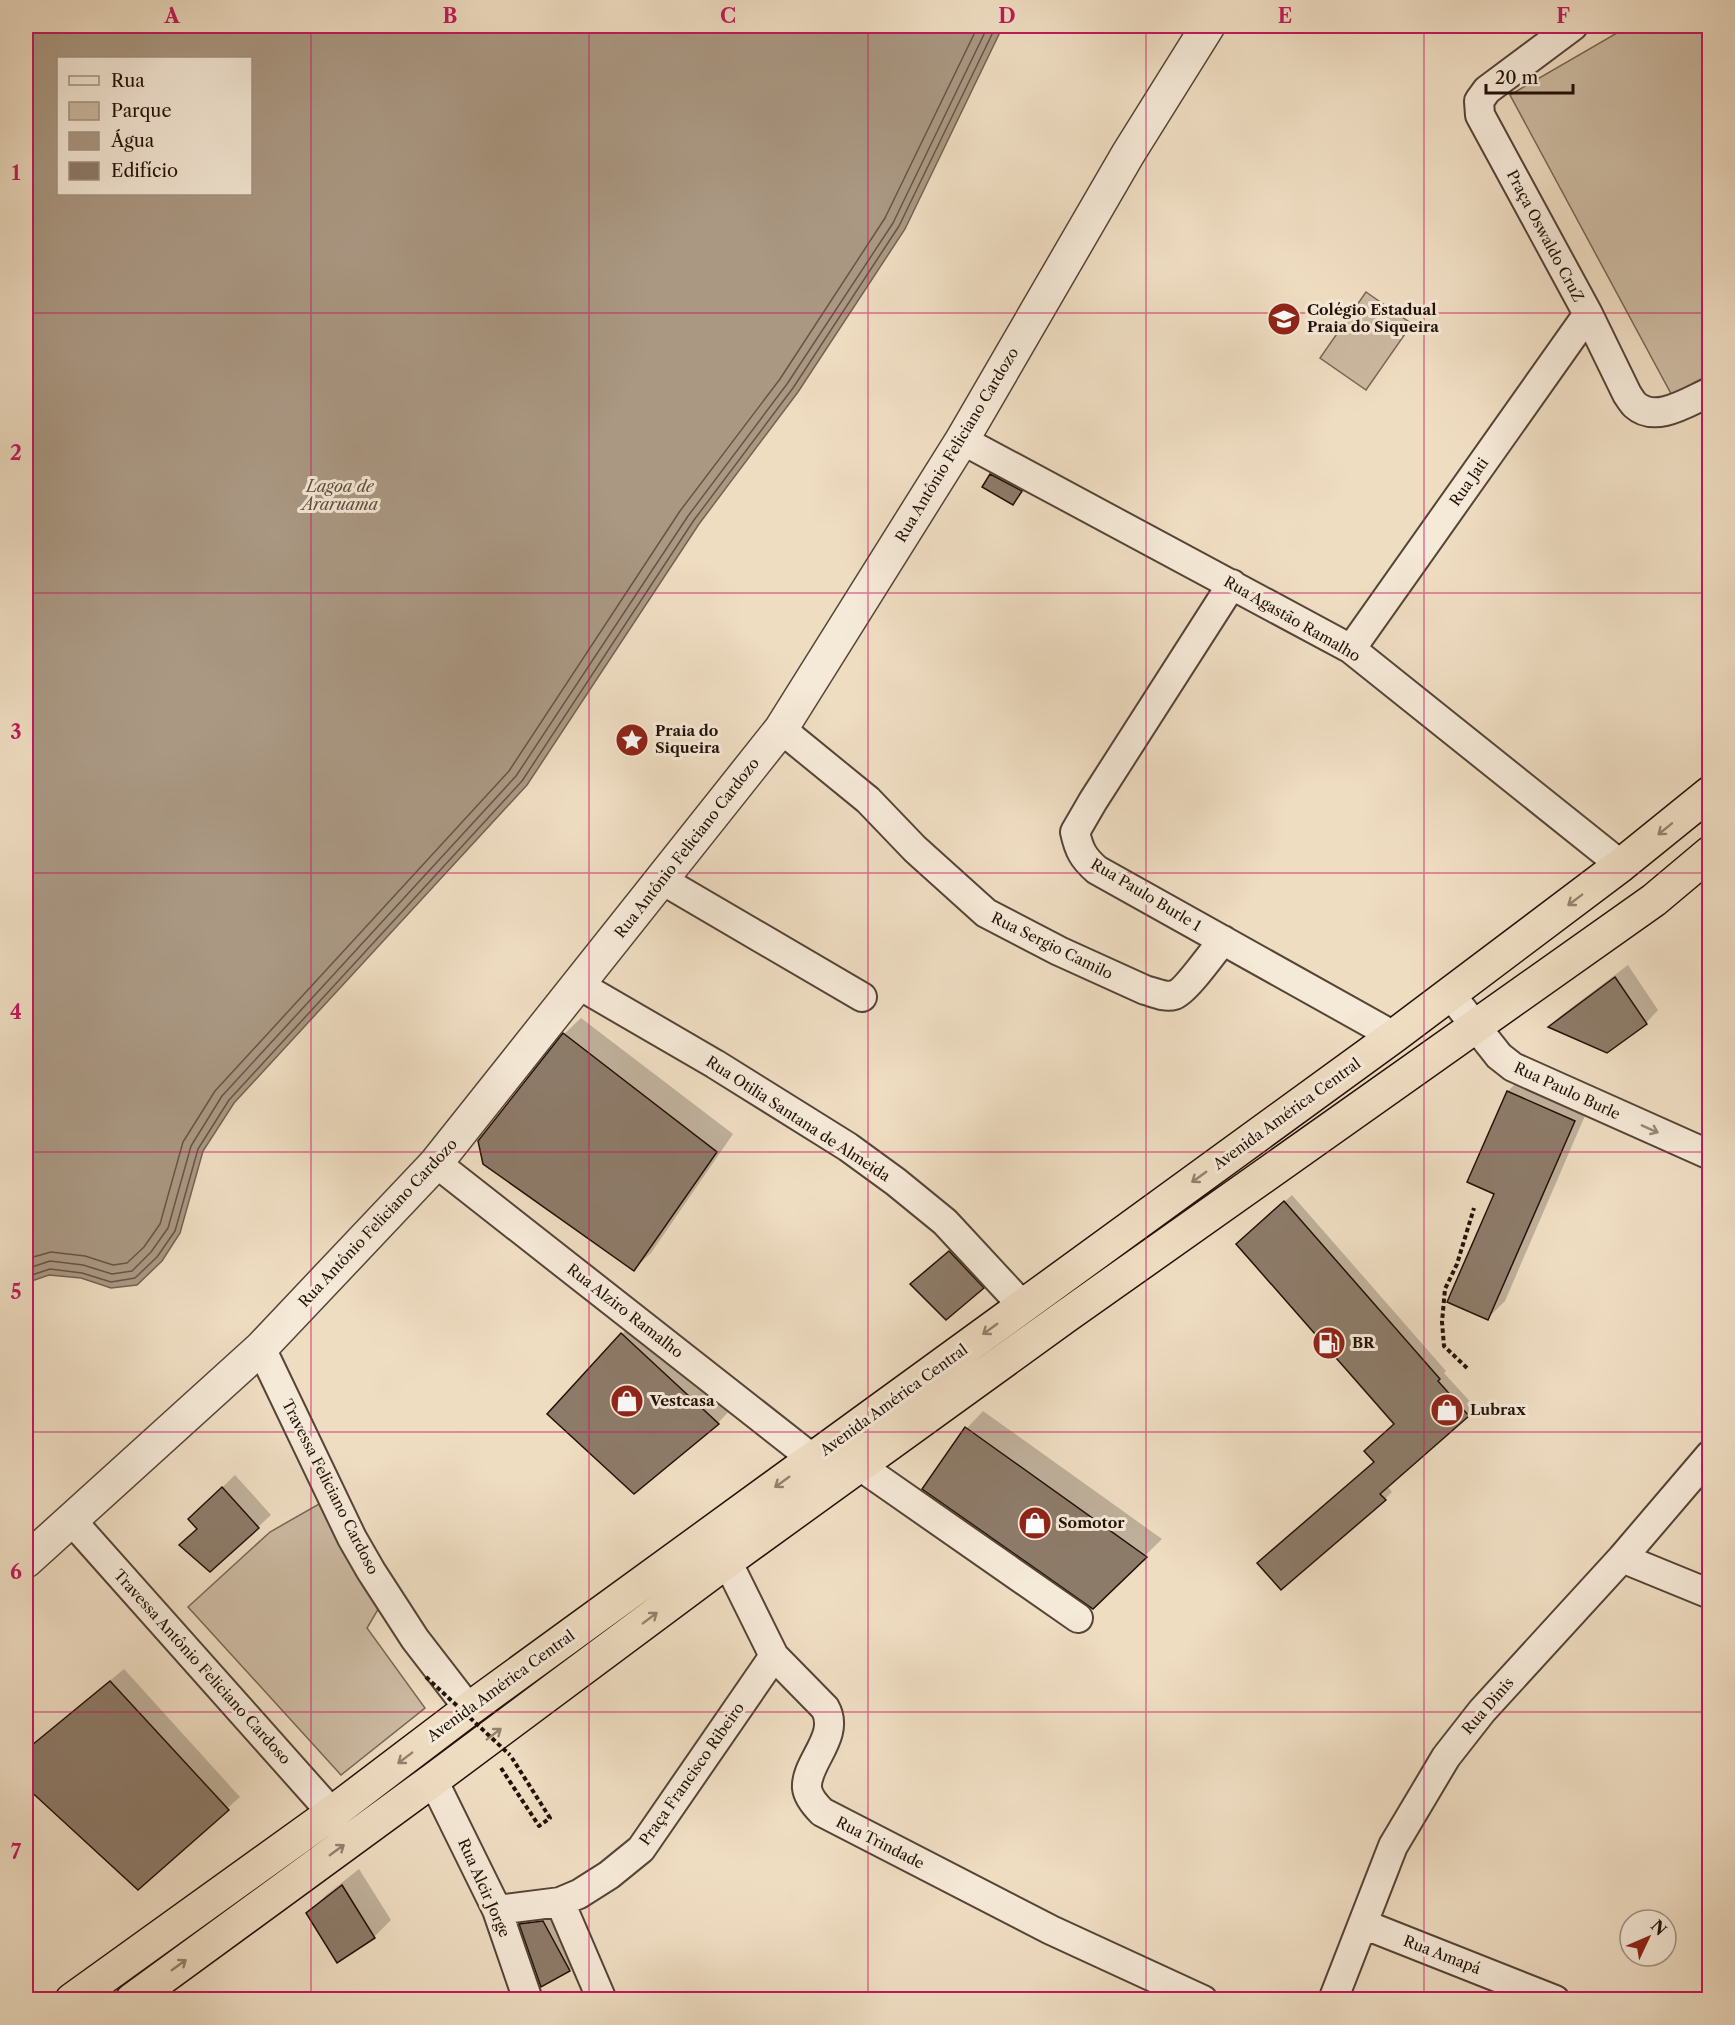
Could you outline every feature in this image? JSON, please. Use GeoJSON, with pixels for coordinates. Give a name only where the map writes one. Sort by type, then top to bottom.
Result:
{"type":"FeatureCollection","features":[{"type":"Feature","properties":{"kind":"highway","name":"Avenida América Central"},"geometry":{"type":"LineString","coordinates":[[72,2000],[332,1813],[469,1708],[1394,1036],[1621,865],[1710,793]]}},
{"type":"Feature","properties":{"kind":"highway"},"geometry":{"type":"LineString","coordinates":[[132,2000],[432,1780],[496,1748],[727,1561],[1066,1316],[1654,900],[1710,853]]}},
{"type":"Feature","properties":{"kind":"street","name":"Rua Antônio Feliciano Cardozo"},"geometry":{"type":"LineString","coordinates":[[26,1561],[261,1348],[436,1163],[781,729],[962,440],[1128,154],[1208,26]]}},
{"type":"Feature","properties":{"kind":"street","name":"Praça Oswaldo CruZ"},"geometry":{"type":"LineString","coordinates":[[1573,26],[1487,90],[1479,101],[1480,115],[1635,406],[1649,413],[1664,412],[1710,392]]}},
{"type":"Feature","properties":{"kind":"street","name":"Rua Jati"},"geometry":{"type":"LineString","coordinates":[[1351,649],[1588,314]]}},
{"type":"Feature","properties":{"kind":"street","name":"Rua Agastão Ramalho"},"geometry":{"type":"LineString","coordinates":[[962,440],[1351,649],[1621,865]]}},
{"type":"Feature","properties":{"kind":"street","name":"Rua Paulo Burle 1"},"geometry":{"type":"LineString","coordinates":[[1232,584],[1093,801],[1075,832],[1078,845],[1085,859],[1097,870],[1394,1036]]}},
{"type":"Feature","properties":{"kind":"street","name":"Rua Sergio Camilo"},"geometry":{"type":"LineString","coordinates":[[781,729],[868,800],[915,849],[986,913],[1059,951],[1145,990],[1174,995],[1183,989],[1222,940]]}},
{"type":"Feature","properties":{"kind":"street"},"geometry":{"type":"LineString","coordinates":[[662,879],[862,998]]}},
{"type":"Feature","properties":{"kind":"street","name":"Rua Otilia Santana de Almeida"},"geometry":{"type":"LineString","coordinates":[[579,985],[848,1147],[945,1222],[1022,1305]]}},
{"type":"Feature","properties":{"kind":"street","name":"Rua Paulo Burle"},"geometry":{"type":"LineString","coordinates":[[1450,994],[1474,1028],[1499,1056],[1513,1067],[1710,1155]]}},
{"type":"Feature","properties":{"kind":"street","name":"Rua Alziro Ramalho"},"geometry":{"type":"LineString","coordinates":[[436,1163],[813,1459]]}},
{"type":"Feature","properties":{"kind":"street","name":"Travessa Feliciano Cardoso"},"geometry":{"type":"LineString","coordinates":[[261,1348],[352,1538],[371,1571],[415,1639],[469,1708]]}},
{"type":"Feature","properties":{"kind":"street","name":"Rua Dinis"},"geometry":{"type":"LineString","coordinates":[[1333,2000],[1393,1846],[1446,1757],[1482,1711],[1622,1558],[1710,1455]]}},
{"type":"Feature","properties":{"kind":"street"},"geometry":{"type":"LineString","coordinates":[[860,1466],[1078,1618]]}},
{"type":"Feature","properties":{"kind":"street","name":"Travessa Antônio Feliciano Cardoso"},"geometry":{"type":"LineString","coordinates":[[72,1521],[332,1813]]}},
{"type":"Feature","properties":{"kind":"street"},"geometry":{"type":"LineString","coordinates":[[1622,1558],[1710,1594]]}},
{"type":"Feature","properties":{"kind":"street","name":"Rua Trindade"},"geometry":{"type":"LineString","coordinates":[[727,1561],[774,1656],[825,1708],[828,1715],[830,1727],[809,1777],[807,1789],[813,1803],[822,1812],[1051,1930],[1203,2000]]}},
{"type":"Feature","properties":{"kind":"street","name":"Praça Francisco Ribeiro"},"geometry":{"type":"LineString","coordinates":[[497,1910],[560,1902],[579,1894],[609,1875],[641,1848],[774,1656]]}},
{"type":"Feature","properties":{"kind":"street","name":"Rua Alcir Jorge"},"geometry":{"type":"LineString","coordinates":[[432,1780],[497,1910],[528,2000]]}},
{"type":"Feature","properties":{"kind":"street"},"geometry":{"type":"LineString","coordinates":[[560,1902],[602,2000]]}},
{"type":"Feature","properties":{"kind":"street","name":"Rua Amapá"},"geometry":{"type":"LineString","coordinates":[[1363,1924],[1518,1992],[1555,2000]]}},
{"type":"Feature","properties":{"kind":"path"},"geometry":{"type":"LineString","coordinates":[[1467,1368],[1444,1346],[1442,1322],[1445,1289],[1457,1264],[1474,1208]]}},
{"type":"Feature","properties":{"kind":"path"},"geometry":{"type":"LineString","coordinates":[[426,1677],[496,1748],[550,1818],[539,1826],[496,1748]]}},
{"type":"Feature","properties":{"kind":"green space"},"geometry":{"type":"Polygon","coordinates":[[[1629,26],[1709,26],[1709,383],[1675,401],[1510,95],[1629,26]]]}},
{"type":"Feature","properties":{"kind":"green space"},"geometry":{"type":"Polygon","coordinates":[[[1366,292],[1412,324],[1366,390],[1320,358],[1366,292]]]}},
{"type":"Feature","properties":{"kind":"green space"},"geometry":{"type":"Polygon","coordinates":[[[326,1500],[383,1601],[367,1628],[425,1708],[341,1775],[188,1607],[270,1532],[326,1500]]]}},
{"type":"Feature","properties":{"kind":"water","name":"Lagoa de Araruama"},"geometry":{"type":"Polygon","coordinates":[[[26,26],[1003,26],[905,229],[798,392],[699,524],[527,785],[234,1103],[203,1151],[180,1233],[162,1261],[137,1285],[111,1288],[81,1278],[49,1275],[26,1283],[26,26]]]}},
{"type":"Feature","properties":{"kind":"building"},"geometry":{"type":"Polygon","coordinates":[[[990,474],[1022,491],[1013,505],[982,487],[990,474]]]}},
{"type":"Feature","properties":{"kind":"building"},"geometry":{"type":"Polygon","coordinates":[[[1615,977],[1647,1024],[1607,1053],[1548,1027],[1615,977]]]}},
{"type":"Feature","properties":{"kind":"building"},"geometry":{"type":"Polygon","coordinates":[[[563,1033],[717,1152],[634,1271],[483,1164],[478,1141],[563,1033]]]}},
{"type":"Feature","properties":{"kind":"building"},"geometry":{"type":"Polygon","coordinates":[[[1507,1091],[1575,1121],[1488,1320],[1447,1302],[1494,1194],[1467,1182],[1507,1091]]]}},
{"type":"Feature","properties":{"kind":"building"},"geometry":{"type":"Polygon","coordinates":[[[1284,1201],[1440,1379],[1438,1381],[1469,1416],[1380,1494],[1386,1500],[1281,1590],[1257,1563],[1374,1462],[1364,1451],[1394,1424],[1236,1244],[1284,1201]]]}},
{"type":"Feature","properties":{"kind":"building"},"geometry":{"type":"Polygon","coordinates":[[[949,1251],[984,1288],[946,1320],[910,1284],[949,1251]]]}},
{"type":"Feature","properties":{"kind":"building","name":"Vestcasa"},"geometry":{"type":"Polygon","coordinates":[[[621,1333],[719,1424],[634,1494],[547,1414],[621,1333]]]}},
{"type":"Feature","properties":{"kind":"building","name":"Somotor"},"geometry":{"type":"Polygon","coordinates":[[[965,1427],[1147,1557],[1093,1609],[922,1489],[965,1427]]]}},
{"type":"Feature","properties":{"kind":"building"},"geometry":{"type":"Polygon","coordinates":[[[222,1487],[259,1528],[210,1572],[179,1545],[197,1529],[188,1519],[222,1487]]]}},
{"type":"Feature","properties":{"kind":"building"},"geometry":{"type":"Polygon","coordinates":[[[110,1681],[229,1810],[138,1890],[26,1787],[26,1750],[110,1681]]]}},
{"type":"Feature","properties":{"kind":"building"},"geometry":{"type":"Polygon","coordinates":[[[342,1885],[375,1938],[337,1963],[306,1913],[342,1885]]]}},
{"type":"Feature","properties":{"kind":"building"},"geometry":{"type":"Polygon","coordinates":[[[543,1921],[570,1971],[541,1987],[519,1924],[543,1921]]]}},
{"type":"Feature","properties":{"kind":"place","name":"Colégio Estadual Praia do Siqueira"},"geometry":{"type":"Point","coordinates":[1284,319]}},
{"type":"Feature","properties":{"kind":"place","name":"Praia do Siqueira"},"geometry":{"type":"Point","coordinates":[632,740]}},
{"type":"Feature","properties":{"kind":"place","name":"BR"},"geometry":{"type":"Point","coordinates":[1329,1343]}},
{"type":"Feature","properties":{"kind":"place","name":"Vestcasa"},"geometry":{"type":"Point","coordinates":[627,1401]}},
{"type":"Feature","properties":{"kind":"place","name":"Lubrax"},"geometry":{"type":"Point","coordinates":[1447,1410]}},
{"type":"Feature","properties":{"kind":"place","name":"Somotor"},"geometry":{"type":"Point","coordinates":[1035,1523]}}]}
